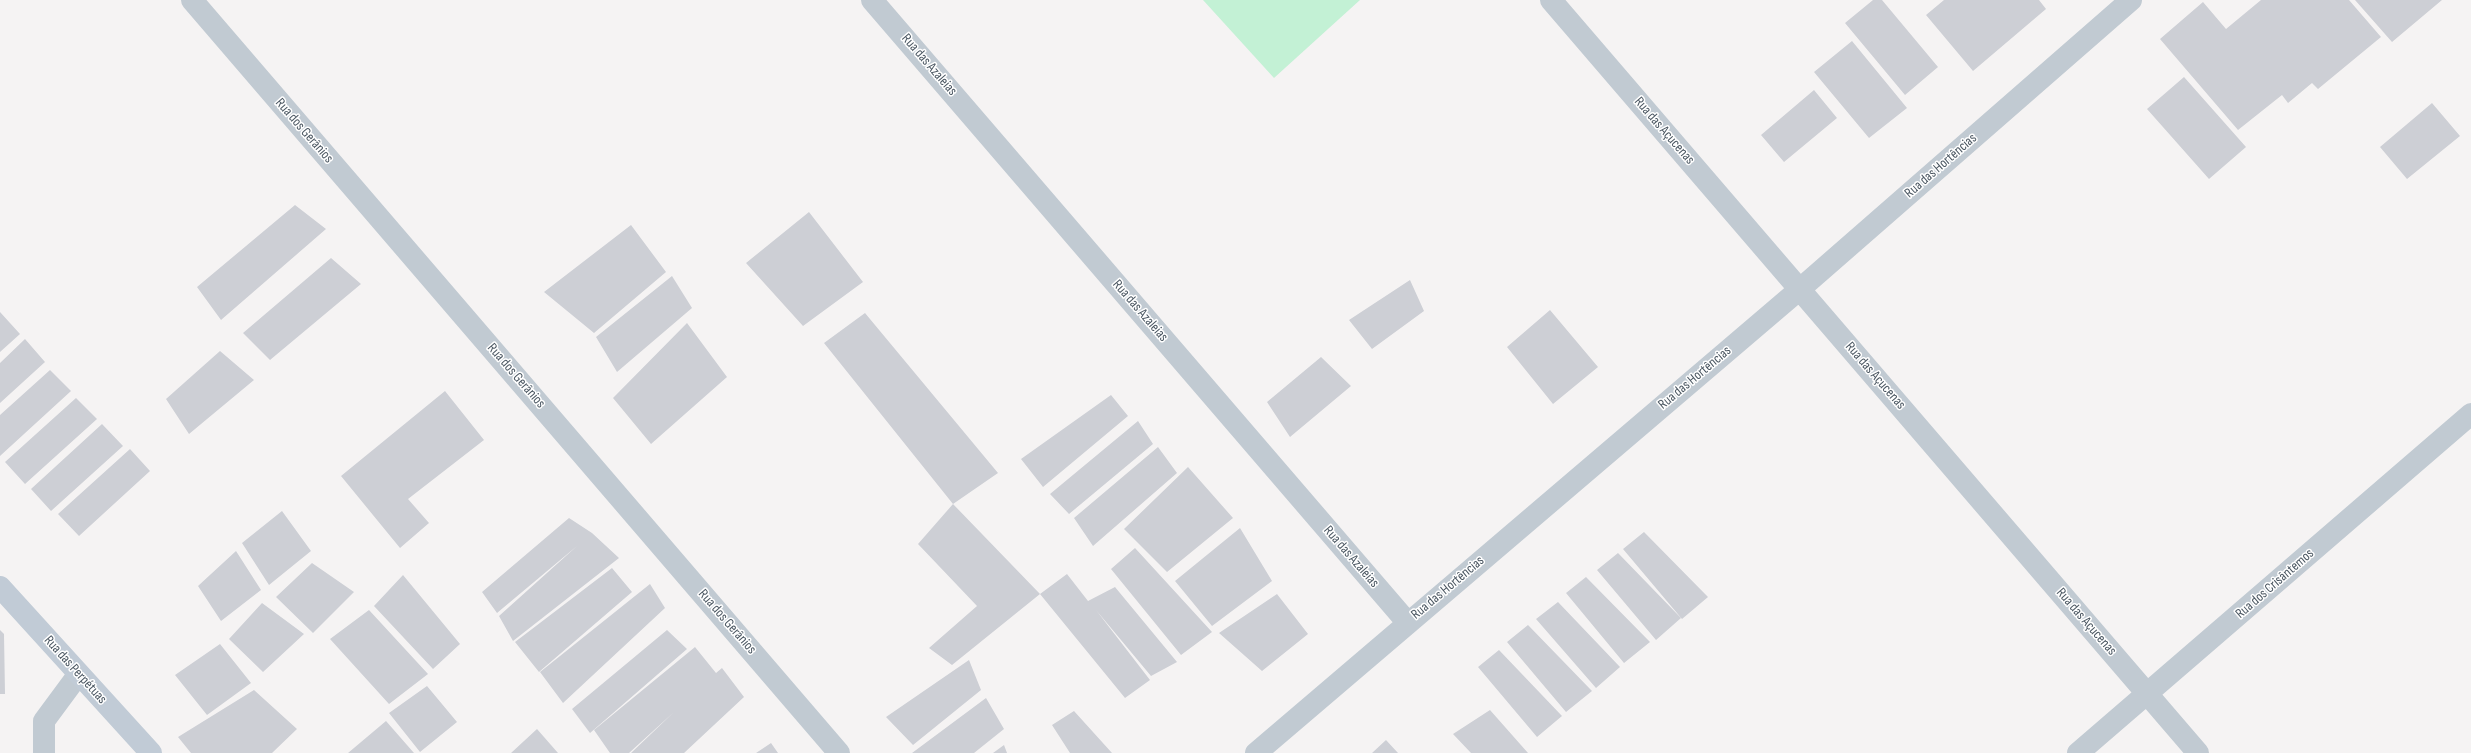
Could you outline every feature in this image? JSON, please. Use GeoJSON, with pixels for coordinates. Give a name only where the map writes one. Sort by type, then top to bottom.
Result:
{"type":"FeatureCollection","features":[{"type":"Feature","properties":{"kind":"street","name":"Rua dos Gerânios"},"geometry":{"type":"LineString","coordinates":[[192,0],[839,753]]}},
{"type":"Feature","properties":{"kind":"street","name":"Rua das Azaleias"},"geometry":{"type":"LineString","coordinates":[[872,0],[1407,622]]}},
{"type":"Feature","properties":{"kind":"street","name":"Rua das Açucenas"},"geometry":{"type":"LineString","coordinates":[[1551,0],[2198,753]]}},
{"type":"Feature","properties":{"kind":"street","name":"Rua das Hortências"},"geometry":{"type":"LineString","coordinates":[[1256,753],[1407,622],[1800,289],[2131,0]]}},
{"type":"Feature","properties":{"kind":"street","name":"Rua dos Crisântemos"},"geometry":{"type":"LineString","coordinates":[[2078,753],[2471,414]]}},
{"type":"Feature","properties":{"kind":"street","name":"Rua das Perpétuas"},"geometry":{"type":"LineString","coordinates":[[0,587],[78,675],[151,753]]}},
{"type":"Feature","properties":{"kind":"street"},"geometry":{"type":"LineString","coordinates":[[44,753],[44,720],[78,675]]}},
{"type":"Feature","properties":{"kind":"green space"},"geometry":{"type":"Polygon","coordinates":[[[1203,0],[1360,0],[1274,78],[1203,0]]]}},
{"type":"Feature","properties":{"kind":"building"},"geometry":{"type":"Polygon","coordinates":[[[1873,0],[1882,0],[1938,67],[1905,95],[1845,23],[1873,0]]]}},
{"type":"Feature","properties":{"kind":"building"},"geometry":{"type":"Polygon","coordinates":[[[1944,0],[2039,0],[2046,9],[1973,71],[1926,15],[1944,0]]]}},
{"type":"Feature","properties":{"kind":"building"},"geometry":{"type":"Polygon","coordinates":[[[2261,0],[2349,0],[2381,37],[2318,89],[2312,83],[2288,103],[2282,95],[2238,130],[2160,39],[2203,2],[2226,29],[2261,0]]]}},
{"type":"Feature","properties":{"kind":"building"},"geometry":{"type":"Polygon","coordinates":[[[2355,0],[2442,0],[2392,42],[2355,0]]]}},
{"type":"Feature","properties":{"kind":"building"},"geometry":{"type":"Polygon","coordinates":[[[1852,41],[1907,108],[1869,138],[1814,72],[1852,41]]]}},
{"type":"Feature","properties":{"kind":"building"},"geometry":{"type":"Polygon","coordinates":[[[2184,77],[2246,147],[2209,179],[2147,109],[2184,77]]]}},
{"type":"Feature","properties":{"kind":"building"},"geometry":{"type":"Polygon","coordinates":[[[1814,90],[1837,118],[1784,162],[1761,135],[1814,90]]]}},
{"type":"Feature","properties":{"kind":"building"},"geometry":{"type":"Polygon","coordinates":[[[2432,103],[2460,136],[2407,179],[2380,147],[2432,103]]]}},
{"type":"Feature","properties":{"kind":"building"},"geometry":{"type":"Polygon","coordinates":[[[295,205],[326,229],[221,320],[197,287],[295,205]]]}},
{"type":"Feature","properties":{"kind":"building"},"geometry":{"type":"Polygon","coordinates":[[[809,212],[863,282],[803,326],[746,263],[809,212]]]}},
{"type":"Feature","properties":{"kind":"building"},"geometry":{"type":"Polygon","coordinates":[[[631,225],[666,272],[594,333],[544,292],[631,225]]]}},
{"type":"Feature","properties":{"kind":"building"},"geometry":{"type":"Polygon","coordinates":[[[331,258],[361,284],[270,360],[243,333],[331,258]]]}},
{"type":"Feature","properties":{"kind":"building"},"geometry":{"type":"Polygon","coordinates":[[[672,276],[692,308],[617,372],[596,337],[672,276]]]}},
{"type":"Feature","properties":{"kind":"building"},"geometry":{"type":"Polygon","coordinates":[[[1410,280],[1424,311],[1372,349],[1349,320],[1410,280]]]}},
{"type":"Feature","properties":{"kind":"building"},"geometry":{"type":"Polygon","coordinates":[[[1550,310],[1598,367],[1553,404],[1507,347],[1550,310]]]}},
{"type":"Feature","properties":{"kind":"building"},"geometry":{"type":"Polygon","coordinates":[[[0,312],[20,334],[0,352],[0,312]]]}},
{"type":"Feature","properties":{"kind":"building"},"geometry":{"type":"Polygon","coordinates":[[[865,313],[998,473],[953,504],[824,343],[865,313]]]}},
{"type":"Feature","properties":{"kind":"building"},"geometry":{"type":"Polygon","coordinates":[[[687,323],[727,377],[651,444],[613,398],[687,323]]]}},
{"type":"Feature","properties":{"kind":"building"},"geometry":{"type":"Polygon","coordinates":[[[25,339],[45,362],[0,403],[0,363],[25,339]]]}},
{"type":"Feature","properties":{"kind":"building"},"geometry":{"type":"Polygon","coordinates":[[[220,351],[254,380],[189,434],[166,399],[220,351]]]}},
{"type":"Feature","properties":{"kind":"building"},"geometry":{"type":"Polygon","coordinates":[[[1321,357],[1351,386],[1290,437],[1267,402],[1321,357]]]}},
{"type":"Feature","properties":{"kind":"building"},"geometry":{"type":"Polygon","coordinates":[[[50,370],[71,391],[0,456],[0,415],[50,370]]]}},
{"type":"Feature","properties":{"kind":"building"},"geometry":{"type":"Polygon","coordinates":[[[445,391],[484,440],[408,499],[429,523],[400,548],[341,476],[445,391]]]}},
{"type":"Feature","properties":{"kind":"building"},"geometry":{"type":"Polygon","coordinates":[[[1111,395],[1128,416],[1043,487],[1021,459],[1111,395]]]}},
{"type":"Feature","properties":{"kind":"building"},"geometry":{"type":"Polygon","coordinates":[[[76,398],[97,419],[25,484],[5,462],[76,398]]]}},
{"type":"Feature","properties":{"kind":"building"},"geometry":{"type":"Polygon","coordinates":[[[1138,421],[1153,444],[1069,514],[1050,494],[1138,421]]]}},
{"type":"Feature","properties":{"kind":"building"},"geometry":{"type":"Polygon","coordinates":[[[102,424],[123,446],[51,511],[31,489],[102,424]]]}},
{"type":"Feature","properties":{"kind":"building"},"geometry":{"type":"Polygon","coordinates":[[[1158,447],[1177,473],[1093,546],[1074,518],[1158,447]]]}},
{"type":"Feature","properties":{"kind":"building"},"geometry":{"type":"Polygon","coordinates":[[[130,449],[150,471],[79,536],[58,514],[130,449]]]}},
{"type":"Feature","properties":{"kind":"building"},"geometry":{"type":"Polygon","coordinates":[[[1188,467],[1233,518],[1167,572],[1124,529],[1188,467]]]}},
{"type":"Feature","properties":{"kind":"building"},"geometry":{"type":"Polygon","coordinates":[[[953,504],[1040,594],[952,665],[929,648],[977,606],[918,544],[953,504]]]}},
{"type":"Feature","properties":{"kind":"building"},"geometry":{"type":"Polygon","coordinates":[[[282,511],[311,551],[269,585],[242,543],[282,511]]]}},
{"type":"Feature","properties":{"kind":"building"},"geometry":{"type":"Polygon","coordinates":[[[569,518],[592,533],[619,558],[513,641],[499,616],[577,546],[497,613],[482,592],[569,518]]]}},
{"type":"Feature","properties":{"kind":"building"},"geometry":{"type":"Polygon","coordinates":[[[1240,528],[1272,581],[1212,626],[1175,581],[1240,528]]]}},
{"type":"Feature","properties":{"kind":"building"},"geometry":{"type":"Polygon","coordinates":[[[1644,532],[1708,597],[1682,619],[1623,549],[1644,532]]]}},
{"type":"Feature","properties":{"kind":"building"},"geometry":{"type":"Polygon","coordinates":[[[1135,548],[1212,632],[1181,655],[1111,569],[1135,548]]]}},
{"type":"Feature","properties":{"kind":"building"},"geometry":{"type":"Polygon","coordinates":[[[236,551],[261,590],[221,621],[198,586],[236,551]]]}},
{"type":"Feature","properties":{"kind":"building"},"geometry":{"type":"Polygon","coordinates":[[[1618,553],[1681,618],[1656,640],[1597,570],[1618,553]]]}},
{"type":"Feature","properties":{"kind":"building"},"geometry":{"type":"Polygon","coordinates":[[[312,563],[354,592],[313,633],[276,597],[312,563]]]}},
{"type":"Feature","properties":{"kind":"building"},"geometry":{"type":"Polygon","coordinates":[[[612,568],[632,592],[539,672],[515,642],[612,568]]]}},
{"type":"Feature","properties":{"kind":"building"},"geometry":{"type":"Polygon","coordinates":[[[1067,574],[1088,601],[1115,587],[1177,662],[1151,676],[1096,610],[1150,680],[1125,698],[1040,594],[1067,574]]]}},
{"type":"Feature","properties":{"kind":"building"},"geometry":{"type":"Polygon","coordinates":[[[403,575],[460,644],[433,669],[374,606],[403,575]]]}},
{"type":"Feature","properties":{"kind":"building"},"geometry":{"type":"Polygon","coordinates":[[[1586,577],[1650,642],[1624,663],[1566,593],[1586,577]]]}},
{"type":"Feature","properties":{"kind":"building"},"geometry":{"type":"Polygon","coordinates":[[[650,584],[665,608],[563,703],[540,672],[650,584]]]}},
{"type":"Feature","properties":{"kind":"building"},"geometry":{"type":"Polygon","coordinates":[[[1277,594],[1308,634],[1262,671],[1219,633],[1277,594]]]}},
{"type":"Feature","properties":{"kind":"building"},"geometry":{"type":"Polygon","coordinates":[[[1558,602],[1620,667],[1596,688],[1536,619],[1558,602]]]}},
{"type":"Feature","properties":{"kind":"building"},"geometry":{"type":"Polygon","coordinates":[[[262,603],[304,634],[263,672],[229,639],[262,603]]]}},
{"type":"Feature","properties":{"kind":"building"},"geometry":{"type":"Polygon","coordinates":[[[369,610],[428,674],[389,704],[330,639],[369,610]]]}},
{"type":"Feature","properties":{"kind":"building"},"geometry":{"type":"Polygon","coordinates":[[[1528,625],[1592,691],[1566,712],[1507,642],[1528,625]]]}},
{"type":"Feature","properties":{"kind":"building"},"geometry":{"type":"Polygon","coordinates":[[[0,630],[4,634],[5,694],[0,694],[0,630]]]}},
{"type":"Feature","properties":{"kind":"building"},"geometry":{"type":"Polygon","coordinates":[[[667,630],[687,649],[590,733],[572,709],[667,630]]]}},
{"type":"Feature","properties":{"kind":"building"},"geometry":{"type":"Polygon","coordinates":[[[220,644],[251,683],[207,715],[175,675],[220,644]]]}},
{"type":"Feature","properties":{"kind":"building"},"geometry":{"type":"Polygon","coordinates":[[[695,647],[716,673],[722,668],[744,697],[684,753],[631,753],[674,712],[629,753],[610,753],[594,730],[695,647]]]}},
{"type":"Feature","properties":{"kind":"building"},"geometry":{"type":"Polygon","coordinates":[[[1499,650],[1562,716],[1537,737],[1478,667],[1499,650]]]}},
{"type":"Feature","properties":{"kind":"building"},"geometry":{"type":"Polygon","coordinates":[[[969,660],[981,690],[913,745],[886,717],[969,660]]]}},
{"type":"Feature","properties":{"kind":"building"},"geometry":{"type":"Polygon","coordinates":[[[427,686],[457,722],[420,752],[389,713],[427,686]]]}},
{"type":"Feature","properties":{"kind":"building"},"geometry":{"type":"Polygon","coordinates":[[[254,690],[297,729],[272,753],[191,753],[178,737],[254,690]]]}},
{"type":"Feature","properties":{"kind":"building"},"geometry":{"type":"Polygon","coordinates":[[[986,698],[1004,729],[974,753],[912,753],[986,698]]]}},
{"type":"Feature","properties":{"kind":"building"},"geometry":{"type":"Polygon","coordinates":[[[1490,710],[1528,753],[1471,753],[1453,734],[1490,710]]]}},
{"type":"Feature","properties":{"kind":"building"},"geometry":{"type":"Polygon","coordinates":[[[1074,711],[1112,753],[1070,753],[1052,725],[1074,711]]]}},
{"type":"Feature","properties":{"kind":"building"},"geometry":{"type":"Polygon","coordinates":[[[386,721],[414,753],[348,753],[386,721]]]}},
{"type":"Feature","properties":{"kind":"building"},"geometry":{"type":"Polygon","coordinates":[[[537,729],[558,753],[511,753],[537,729]]]}},
{"type":"Feature","properties":{"kind":"building"},"geometry":{"type":"Polygon","coordinates":[[[1386,740],[1398,753],[1372,753],[1386,740]]]}},
{"type":"Feature","properties":{"kind":"building"},"geometry":{"type":"Polygon","coordinates":[[[771,743],[778,753],[756,753],[771,743]]]}},
{"type":"Feature","properties":{"kind":"building"},"geometry":{"type":"Polygon","coordinates":[[[1004,745],[1007,753],[993,753],[1004,745]]]}}]}
